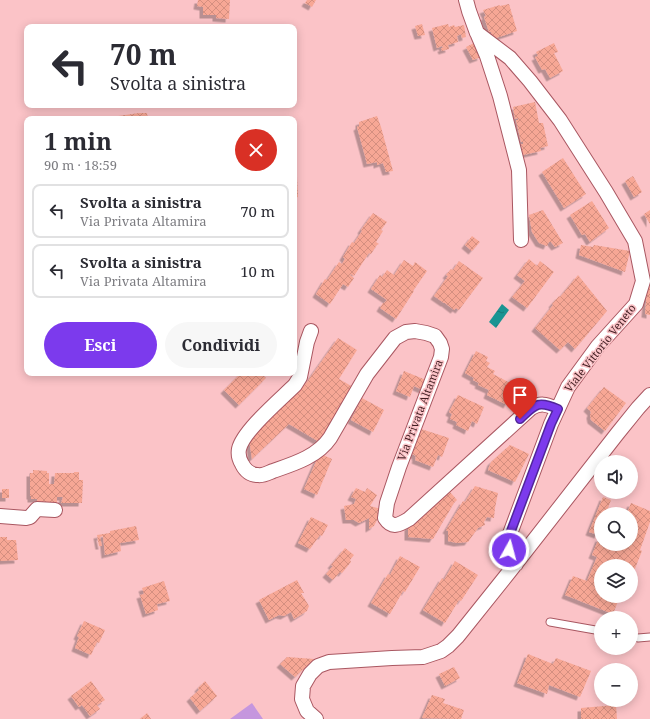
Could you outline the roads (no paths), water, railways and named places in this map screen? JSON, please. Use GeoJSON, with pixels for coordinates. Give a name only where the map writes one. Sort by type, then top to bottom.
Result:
{"type":"FeatureCollection","features":[{"type":"Feature","properties":{"kind":"street"},"geometry":{"type":"LineString","coordinates":[[466,0],[500,96],[519,170],[521,240]]}},
{"type":"Feature","properties":{"kind":"street","name":"Viale Vittorio Veneto"},"geometry":{"type":"LineString","coordinates":[[477,33],[510,58],[560,120],[635,240],[642,281],[636,304],[598,346],[568,387],[551,424],[508,539],[509,550],[516,564]]}},
{"type":"Feature","properties":{"kind":"street","name":"Via Privata Altamira"},"geometry":{"type":"LineString","coordinates":[[311,331],[307,342],[300,377],[295,385],[251,428],[243,440],[239,449],[238,457],[244,469],[251,474],[259,476],[295,463],[320,450],[330,438],[367,374],[395,338],[406,332],[415,331],[435,336],[442,349],[441,357],[403,455],[387,503],[385,518],[393,525],[400,524],[408,519],[531,408],[538,404],[548,405],[558,409]]}},
{"type":"Feature","properties":{"kind":"street"},"geometry":{"type":"LineString","coordinates":[[316,719],[307,711],[302,699],[303,686],[310,674],[318,666],[329,662],[423,657],[448,646],[458,636],[516,564],[617,434],[650,395]]}},
{"type":"Feature","properties":{"kind":"street"},"geometry":{"type":"LineString","coordinates":[[0,516],[26,518],[30,517],[37,509],[55,510]]}},
{"type":"Feature","properties":{"kind":"lane"},"geometry":{"type":"LineString","coordinates":[[550,622],[594,630]]}},
{"type":"Feature","properties":{"kind":"lane"},"geometry":{"type":"LineString","coordinates":[[638,638],[650,637]]}},
{"type":"Feature","properties":{"kind":"water"},"geometry":{"type":"Polygon","coordinates":[[[502,304],[509,310],[496,328],[489,322],[502,304]]]}}]}
